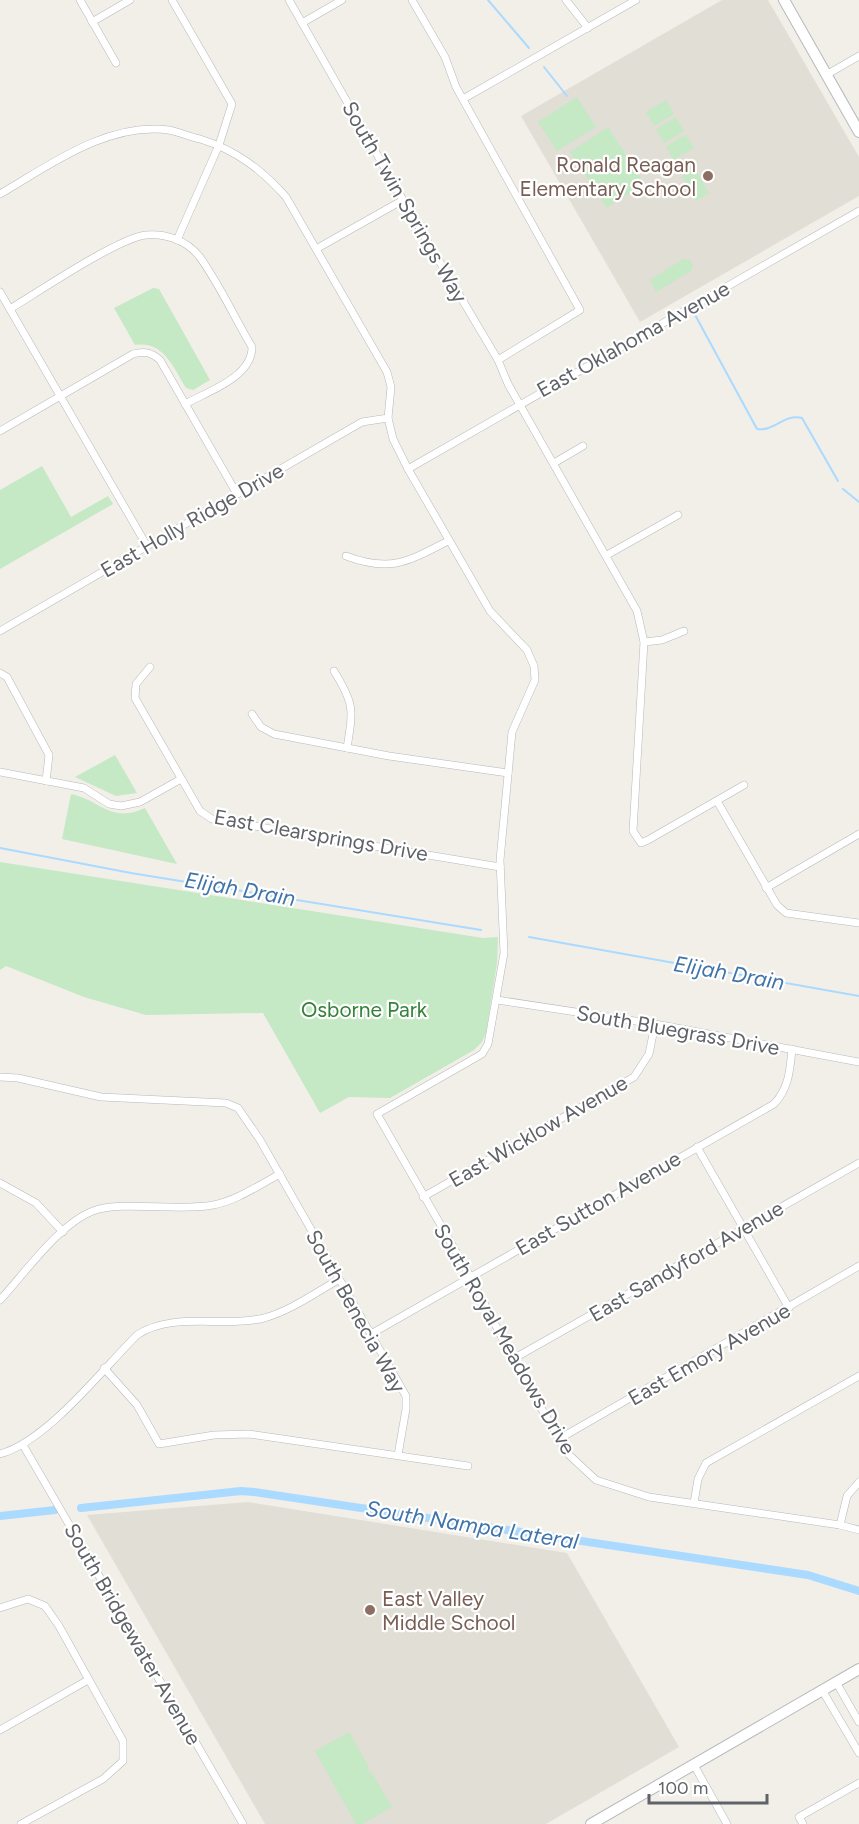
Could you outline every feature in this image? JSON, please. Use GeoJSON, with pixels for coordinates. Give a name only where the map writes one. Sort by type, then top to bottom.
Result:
{"type":"FeatureCollection","features":[{"type":"Feature","properties":{"kind":"main road"},"geometry":{"type":"LineString","coordinates":[[784,0],[859,132]]}},
{"type":"Feature","properties":{"kind":"main road"},"geometry":{"type":"LineString","coordinates":[[591,1824],[859,1669]]}},
{"type":"Feature","properties":{"kind":"street"},"geometry":{"type":"LineString","coordinates":[[80,0],[116,63]]}},
{"type":"Feature","properties":{"kind":"street"},"geometry":{"type":"LineString","coordinates":[[92,22],[130,0]]}},
{"type":"Feature","properties":{"kind":"street"},"geometry":{"type":"LineString","coordinates":[[172,0],[232,104],[219,145],[177,240]]}},
{"type":"Feature","properties":{"kind":"street","name":"South Twin Springs Way"},"geometry":{"type":"LineString","coordinates":[[289,0],[403,200],[498,360],[508,384],[637,611],[644,642],[633,831],[641,843],[717,801]]}},
{"type":"Feature","properties":{"kind":"street"},"geometry":{"type":"LineString","coordinates":[[302,23],[342,0]]}},
{"type":"Feature","properties":{"kind":"street"},"geometry":{"type":"LineString","coordinates":[[412,0],[445,57],[463,99],[574,294],[580,310],[498,360]]}},
{"type":"Feature","properties":{"kind":"street"},"geometry":{"type":"LineString","coordinates":[[566,0],[588,28]]}},
{"type":"Feature","properties":{"kind":"street"},"geometry":{"type":"LineString","coordinates":[[463,99],[636,0]]}},
{"type":"Feature","properties":{"kind":"street"},"geometry":{"type":"LineString","coordinates":[[826,75],[859,56]]}},
{"type":"Feature","properties":{"kind":"street"},"geometry":{"type":"LineString","coordinates":[[0,194],[84,146],[135,131],[170,130],[219,145],[265,173],[286,197],[387,372],[391,387],[388,418],[393,439],[408,469],[490,611],[527,650],[534,666],[535,680],[512,732],[500,867],[504,953],[497,1000]]}},
{"type":"Feature","properties":{"kind":"street"},"geometry":{"type":"LineString","coordinates":[[316,249],[403,200]]}},
{"type":"Feature","properties":{"kind":"street","name":"East Oklahoma Avenue"},"geometry":{"type":"LineString","coordinates":[[408,469],[859,211]]}},
{"type":"Feature","properties":{"kind":"street"},"geometry":{"type":"LineString","coordinates":[[10,309],[123,243],[144,236],[164,235],[177,240],[198,255],[252,347],[252,359],[244,370],[185,404]]}},
{"type":"Feature","properties":{"kind":"street"},"geometry":{"type":"LineString","coordinates":[[0,292],[147,546]]}},
{"type":"Feature","properties":{"kind":"street"},"geometry":{"type":"LineString","coordinates":[[0,431],[133,354],[143,352],[153,354],[160,360],[237,494]]}},
{"type":"Feature","properties":{"kind":"street","name":"East Holly Ridge Drive"},"geometry":{"type":"LineString","coordinates":[[0,631],[362,422],[388,418]]}},
{"type":"Feature","properties":{"kind":"street"},"geometry":{"type":"LineString","coordinates":[[554,463],[583,446]]}},
{"type":"Feature","properties":{"kind":"street"},"geometry":{"type":"LineString","coordinates":[[607,555],[678,514]]}},
{"type":"Feature","properties":{"kind":"street"},"geometry":{"type":"LineString","coordinates":[[346,556],[383,564],[405,563],[448,541]]}},
{"type":"Feature","properties":{"kind":"street"},"geometry":{"type":"LineString","coordinates":[[644,642],[662,640],[684,631]]}},
{"type":"Feature","properties":{"kind":"street","name":"East Clearsprings Drive"},"geometry":{"type":"LineString","coordinates":[[150,667],[136,684],[135,698],[200,811],[212,819],[500,867]]}},
{"type":"Feature","properties":{"kind":"street"},"geometry":{"type":"LineString","coordinates":[[334,671],[348,693],[353,710],[347,748]]}},
{"type":"Feature","properties":{"kind":"street"},"geometry":{"type":"LineString","coordinates":[[0,673],[7,678],[49,755],[46,781]]}},
{"type":"Feature","properties":{"kind":"street"},"geometry":{"type":"LineString","coordinates":[[252,714],[261,727],[274,734],[347,748],[508,773]]}},
{"type":"Feature","properties":{"kind":"street"},"geometry":{"type":"LineString","coordinates":[[0,772],[84,788],[109,804],[121,806],[140,802],[181,778]]}},
{"type":"Feature","properties":{"kind":"street"},"geometry":{"type":"LineString","coordinates":[[744,785],[717,801],[777,905],[786,913],[859,923]]}},
{"type":"Feature","properties":{"kind":"street"},"geometry":{"type":"LineString","coordinates":[[766,888],[859,834]]}},
{"type":"Feature","properties":{"kind":"street","name":"South Bluegrass Drive"},"geometry":{"type":"LineString","coordinates":[[497,1000],[655,1024],[859,1062]]}},
{"type":"Feature","properties":{"kind":"street","name":"South Royal Meadows Drive"},"geometry":{"type":"LineString","coordinates":[[497,1000],[488,1044],[482,1054],[377,1114],[423,1197],[471,1276],[513,1359],[559,1439],[578,1465],[596,1480],[649,1497],[840,1525],[859,1530]]}},
{"type":"Feature","properties":{"kind":"street","name":"East Wicklow Avenue"},"geometry":{"type":"LineString","coordinates":[[423,1197],[634,1077],[649,1054],[655,1024]]}},
{"type":"Feature","properties":{"kind":"street","name":"East Sutton Avenue"},"geometry":{"type":"LineString","coordinates":[[371,1334],[774,1104],[783,1095],[790,1075],[792,1049]]}},
{"type":"Feature","properties":{"kind":"street","name":"South Benecia Way"},"geometry":{"type":"LineString","coordinates":[[0,1077],[18,1078],[101,1097],[226,1103],[237,1108],[247,1118],[280,1174],[338,1280],[406,1396],[398,1455]]}},
{"type":"Feature","properties":{"kind":"street"},"geometry":{"type":"LineString","coordinates":[[697,1147],[789,1308]]}},
{"type":"Feature","properties":{"kind":"street","name":"East Sandyford Avenue"},"geometry":{"type":"LineString","coordinates":[[513,1359],[859,1163]]}},
{"type":"Feature","properties":{"kind":"street"},"geometry":{"type":"LineString","coordinates":[[0,1300],[63,1232],[96,1210],[214,1205],[238,1197],[280,1174]]}},
{"type":"Feature","properties":{"kind":"street"},"geometry":{"type":"LineString","coordinates":[[0,1183],[36,1203],[63,1232]]}},
{"type":"Feature","properties":{"kind":"street","name":"East Emory Avenue"},"geometry":{"type":"LineString","coordinates":[[559,1439],[859,1266]]}},
{"type":"Feature","properties":{"kind":"street"},"geometry":{"type":"LineString","coordinates":[[0,1454],[40,1435],[137,1335],[150,1326],[190,1322],[245,1321],[265,1317],[338,1280]]}},
{"type":"Feature","properties":{"kind":"street"},"geometry":{"type":"LineString","coordinates":[[104,1368],[136,1405],[159,1444],[214,1436],[249,1434],[468,1466]]}},
{"type":"Feature","properties":{"kind":"street"},"geometry":{"type":"LineString","coordinates":[[694,1503],[698,1479],[706,1463],[859,1376]]}},
{"type":"Feature","properties":{"kind":"street","name":"South Bridgewater Avenue"},"geometry":{"type":"LineString","coordinates":[[23,1445],[243,1824]]}},
{"type":"Feature","properties":{"kind":"street"},"geometry":{"type":"LineString","coordinates":[[840,1525],[847,1496],[859,1482]]}},
{"type":"Feature","properties":{"kind":"street"},"geometry":{"type":"LineString","coordinates":[[0,1608],[28,1599],[45,1606],[59,1626],[123,1741],[123,1761],[103,1779],[21,1824]]}},
{"type":"Feature","properties":{"kind":"street"},"geometry":{"type":"LineString","coordinates":[[0,1730],[88,1680]]}},
{"type":"Feature","properties":{"kind":"street"},"geometry":{"type":"LineString","coordinates":[[836,1682],[859,1722]]}},
{"type":"Feature","properties":{"kind":"street"},"geometry":{"type":"LineString","coordinates":[[822,1690],[859,1753]]}},
{"type":"Feature","properties":{"kind":"street"},"geometry":{"type":"LineString","coordinates":[[694,1765],[728,1824]]}},
{"type":"Feature","properties":{"kind":"street"},"geometry":{"type":"LineString","coordinates":[[803,1824],[800,1817],[859,1783]]}},
{"type":"Feature","properties":{"kind":"shaded area","name":"Ronald Reagan Elementary School"},"geometry":{"type":"Polygon","coordinates":[[[722,0],[768,0],[859,157],[859,196],[640,322],[521,116],[722,0]]]}},
{"type":"Feature","properties":{"kind":"shaded area","name":"East Valley Middle School"},"geometry":{"type":"Polygon","coordinates":[[[248,1502],[567,1553],[679,1747],[546,1824],[265,1824],[87,1515],[248,1502]]]}},
{"type":"Feature","properties":{"kind":"green space"},"geometry":{"type":"Polygon","coordinates":[[[577,97],[596,127],[557,151],[538,122],[577,97]]]}},
{"type":"Feature","properties":{"kind":"green space"},"geometry":{"type":"Polygon","coordinates":[[[666,100],[674,114],[654,126],[646,112],[666,100]]]}},
{"type":"Feature","properties":{"kind":"green space"},"geometry":{"type":"Polygon","coordinates":[[[676,117],[684,131],[664,143],[656,129],[676,117]]]}},
{"type":"Feature","properties":{"kind":"green space"},"geometry":{"type":"Polygon","coordinates":[[[608,127],[644,183],[607,208],[570,152],[608,127]]]}},
{"type":"Feature","properties":{"kind":"green space"},"geometry":{"type":"Polygon","coordinates":[[[686,135],[694,148],[673,160],[666,146],[686,135]]]}},
{"type":"Feature","properties":{"kind":"green space"},"geometry":{"type":"Polygon","coordinates":[[[695,168],[709,193],[696,201],[682,176],[695,168]]]}},
{"type":"Feature","properties":{"kind":"green space"},"geometry":{"type":"Polygon","coordinates":[[[683,259],[690,260],[693,266],[691,271],[656,292],[650,280],[683,259]]]}},
{"type":"Feature","properties":{"kind":"green space"},"geometry":{"type":"Polygon","coordinates":[[[153,288],[159,289],[210,380],[193,390],[186,388],[172,364],[160,351],[145,345],[135,345],[114,308],[153,288]]]}},
{"type":"Feature","properties":{"kind":"green space"},"geometry":{"type":"Polygon","coordinates":[[[42,466],[71,517],[108,496],[113,504],[0,569],[0,490],[42,466]]]}},
{"type":"Feature","properties":{"kind":"green space"},"geometry":{"type":"Polygon","coordinates":[[[115,755],[137,793],[116,796],[75,777],[115,755]]]}},
{"type":"Feature","properties":{"kind":"green space"},"geometry":{"type":"Polygon","coordinates":[[[71,794],[114,812],[133,812],[145,808],[177,864],[62,839],[71,794]]]}},
{"type":"Feature","properties":{"kind":"green space","name":"Osborne Park"},"geometry":{"type":"Polygon","coordinates":[[[0,862],[483,938],[498,937],[497,963],[486,1033],[482,1042],[474,1050],[390,1098],[349,1097],[320,1113],[263,1013],[146,1015],[84,997],[6,966],[0,970],[0,862]]]}},
{"type":"Feature","properties":{"kind":"green space"},"geometry":{"type":"Polygon","coordinates":[[[349,1732],[369,1767],[367,1771],[372,1773],[392,1807],[362,1824],[356,1824],[315,1751],[349,1732]]]}},
{"type":"Feature","properties":{"kind":"waterway"},"geometry":{"type":"LineString","coordinates":[[488,0],[529,48]]}},
{"type":"Feature","properties":{"kind":"waterway"},"geometry":{"type":"LineString","coordinates":[[544,67],[567,96]]}},
{"type":"Feature","properties":{"kind":"waterway"},"geometry":{"type":"LineString","coordinates":[[694,313],[757,429],[769,428],[790,418],[802,418],[838,481]]}},
{"type":"Feature","properties":{"kind":"waterway"},"geometry":{"type":"LineString","coordinates":[[843,489],[859,502]]}},
{"type":"Feature","properties":{"kind":"waterway","name":"Elijah Drain"},"geometry":{"type":"LineString","coordinates":[[0,848],[131,873],[481,930]]}},
{"type":"Feature","properties":{"kind":"waterway","name":"Elijah Drain"},"geometry":{"type":"LineString","coordinates":[[529,937],[859,996]]}},
{"type":"Feature","properties":{"kind":"waterway","name":"South Nampa Lateral"},"geometry":{"type":"LineString","coordinates":[[81,1508],[241,1491],[254,1492],[808,1575],[859,1591]]}},
{"type":"Feature","properties":{"kind":"waterway","name":"South Nampa Lateral"},"geometry":{"type":"LineString","coordinates":[[0,1516],[55,1510]]}},
{"type":"Feature","properties":{"kind":"place","name":"Ronald Reagan Elementary School"},"geometry":{"type":"Point","coordinates":[708,176]}},
{"type":"Feature","properties":{"kind":"place","name":"East Valley Middle School"},"geometry":{"type":"Point","coordinates":[370,1610]}}]}
